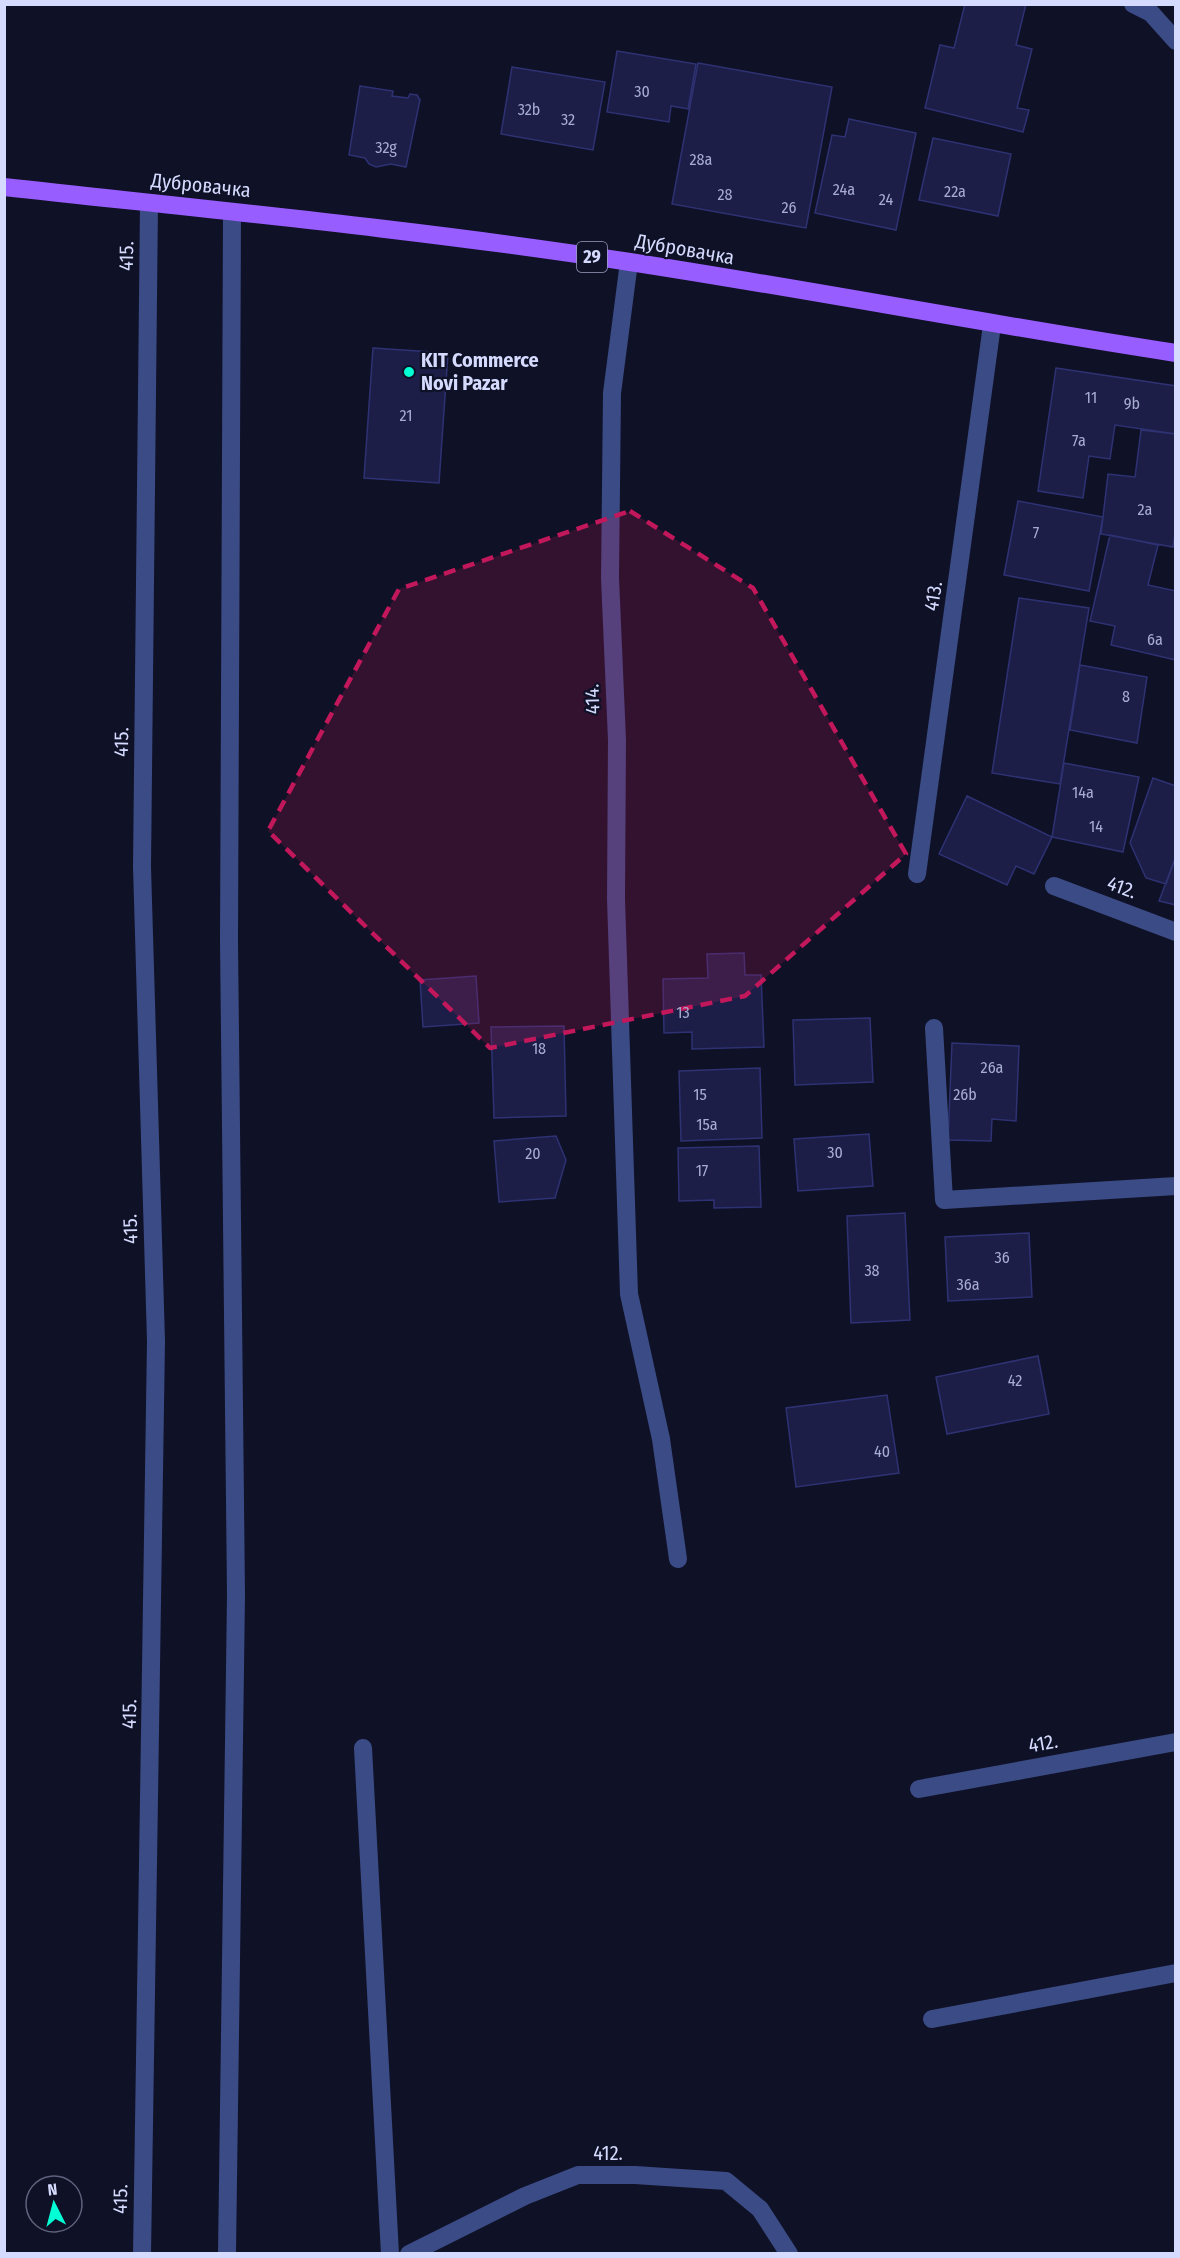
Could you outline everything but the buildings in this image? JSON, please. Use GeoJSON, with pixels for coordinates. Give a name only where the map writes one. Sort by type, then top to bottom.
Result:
{"type":"FeatureCollection","features":[{"type":"Feature","properties":{"kind":"main road","name":"Дубровачка"},"geometry":{"type":"LineString","coordinates":[[4,187],[293,217],[630,262],[992,325],[1176,353]]}},
{"type":"Feature","properties":{"kind":"street"},"geometry":{"type":"LineString","coordinates":[[1133,4],[1151,13],[1176,40]]}},
{"type":"Feature","properties":{"kind":"street","name":"415."},"geometry":{"type":"LineString","coordinates":[[142,2253],[156,1341],[142,867],[149,203]]}},
{"type":"Feature","properties":{"kind":"street"},"geometry":{"type":"LineString","coordinates":[[227,2253],[236,1594],[229,941],[232,212]]}},
{"type":"Feature","properties":{"kind":"street","name":"414."},"geometry":{"type":"LineString","coordinates":[[630,262],[612,393],[610,578],[617,740],[616,899],[629,1294],[661,1439],[678,1559]]}},
{"type":"Feature","properties":{"kind":"street","name":"413."},"geometry":{"type":"LineString","coordinates":[[917,874],[992,325]]}},
{"type":"Feature","properties":{"kind":"street","name":"412."},"geometry":{"type":"LineString","coordinates":[[1053,886],[1176,932]]}},
{"type":"Feature","properties":{"kind":"street"},"geometry":{"type":"LineString","coordinates":[[934,1028],[944,1200],[1176,1186]]}},
{"type":"Feature","properties":{"kind":"street","name":"412."},"geometry":{"type":"LineString","coordinates":[[919,1789],[1176,1742]]}},
{"type":"Feature","properties":{"kind":"street"},"geometry":{"type":"LineString","coordinates":[[363,1748],[390,2253]]}},
{"type":"Feature","properties":{"kind":"street"},"geometry":{"type":"LineString","coordinates":[[932,2019],[1176,1973]]}},
{"type":"Feature","properties":{"kind":"street","name":"412."},"geometry":{"type":"LineString","coordinates":[[409,2253],[525,2196],[578,2175],[601,2175],[726,2181],[760,2209],[789,2253]]}},
{"type":"Feature","properties":{"kind":"highlighted area"},"geometry":{"type":"Polygon","coordinates":[[[630,511],[753,588],[906,854],[745,996],[490,1048],[268,831],[399,589],[630,511]]]}},
{"type":"Feature","properties":{"kind":"place","name":"KIT Commerce Novi Pazar"},"geometry":{"type":"Point","coordinates":[409,372]}}]}
